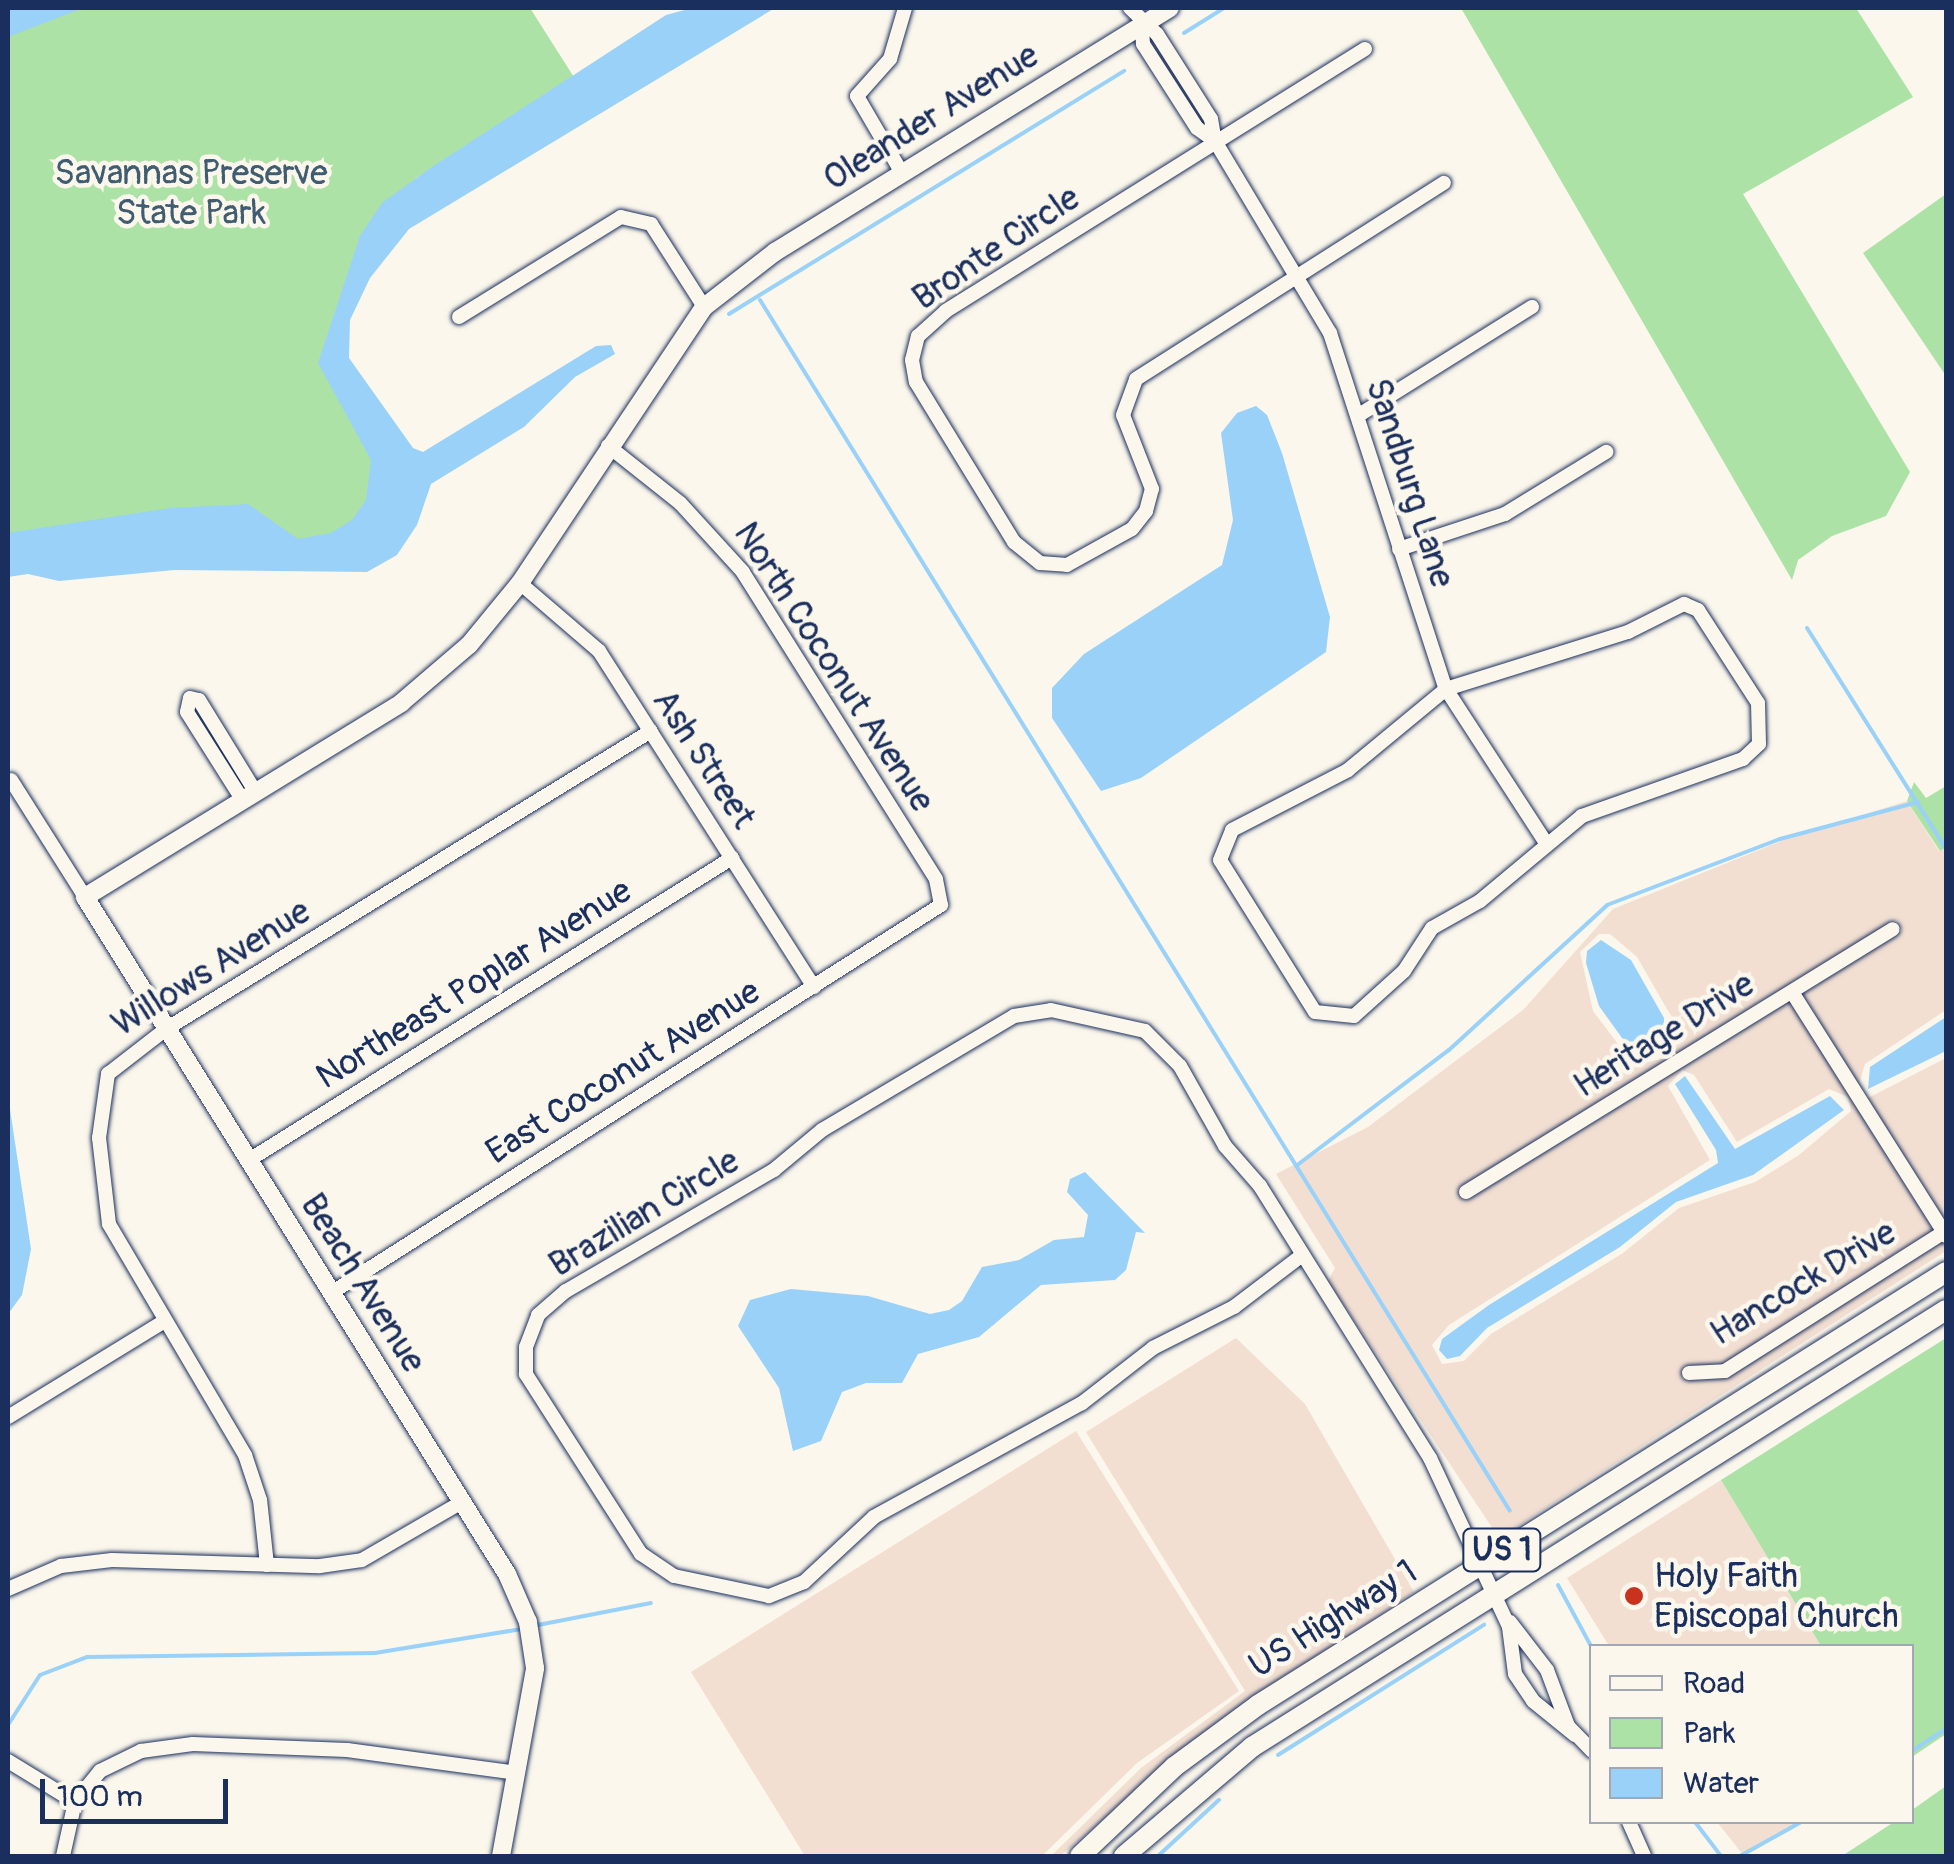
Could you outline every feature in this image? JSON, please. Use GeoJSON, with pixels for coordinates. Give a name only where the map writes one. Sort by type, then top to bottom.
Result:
{"type":"FeatureCollection","features":[{"type":"Feature","properties":{"kind":"main road","name":"US Highway 1"},"geometry":{"type":"LineString","coordinates":[[1080,1856],[1232,1722],[1946,1272]]}},
{"type":"Feature","properties":{"kind":"main road"},"geometry":{"type":"LineString","coordinates":[[1941,1313],[1946,1297]]}},
{"type":"Feature","properties":{"kind":"main road","name":"US Highway 1"},"geometry":{"type":"LineString","coordinates":[[1124,1856],[1252,1747],[1941,1313]]}},
{"type":"Feature","properties":{"kind":"street"},"geometry":{"type":"LineString","coordinates":[[902,174],[857,96],[890,59],[905,8]]}},
{"type":"Feature","properties":{"kind":"street","name":"Sandburg Lane"},"geometry":{"type":"LineString","coordinates":[[1130,8],[1142,26],[1157,34],[1202,104],[1215,142],[1330,333],[1446,688],[1546,843]]}},
{"type":"Feature","properties":{"kind":"street","name":"Oleander Avenue"},"geometry":{"type":"LineString","coordinates":[[85,897],[438,675],[520,583],[704,306],[902,174],[1170,8]]}},
{"type":"Feature","properties":{"kind":"street"},"geometry":{"type":"LineString","coordinates":[[1215,142],[1365,49]]}},
{"type":"Feature","properties":{"kind":"street","name":"Bronte Circle"},"geometry":{"type":"LineString","coordinates":[[1215,142],[946,311],[918,336],[912,360],[916,382],[1023,553],[1048,566],[1077,563],[1139,522],[1152,488],[1125,426],[1131,386],[1152,364],[1296,274]]}},
{"type":"Feature","properties":{"kind":"street"},"geometry":{"type":"LineString","coordinates":[[1296,274],[1444,183]]}},
{"type":"Feature","properties":{"kind":"street"},"geometry":{"type":"LineString","coordinates":[[459,317],[621,217],[651,224],[704,306]]}},
{"type":"Feature","properties":{"kind":"street"},"geometry":{"type":"LineString","coordinates":[[1359,415],[1532,308]]}},
{"type":"Feature","properties":{"kind":"street","name":"North Coconut Avenue"},"geometry":{"type":"LineString","coordinates":[[608,446],[680,503],[743,572],[943,899]]}},
{"type":"Feature","properties":{"kind":"street"},"geometry":{"type":"LineString","coordinates":[[1399,548],[1504,514],[1606,452]]}},
{"type":"Feature","properties":{"kind":"street","name":"Ash Street"},"geometry":{"type":"LineString","coordinates":[[520,583],[598,651],[814,987]]}},
{"type":"Feature","properties":{"kind":"street"},"geometry":{"type":"LineString","coordinates":[[1684,604],[1698,610],[1758,702],[1759,744],[1743,759],[1617,799],[1546,843],[1480,901],[1432,928],[1404,971],[1354,1016],[1315,1012],[1230,880],[1222,846],[1232,830],[1260,812],[1348,770],[1446,688],[1628,632],[1684,604]]}},
{"type":"Feature","properties":{"kind":"street"},"geometry":{"type":"LineString","coordinates":[[190,698],[200,700],[249,795],[187,712],[190,698]]}},
{"type":"Feature","properties":{"kind":"street","name":"Willows Avenue"},"geometry":{"type":"LineString","coordinates":[[267,1565],[260,1500],[245,1455],[163,1322],[109,1224],[99,1138],[108,1074],[166,1029],[650,731]]}},
{"type":"Feature","properties":{"kind":"street","name":"Beach Avenue"},"geometry":{"type":"LineString","coordinates":[[11,780],[507,1574],[532,1638],[535,1668],[501,1856]]}},
{"type":"Feature","properties":{"kind":"street","name":"Northeast Poplar Avenue"},"geometry":{"type":"LineString","coordinates":[[249,1160],[732,858]]}},
{"type":"Feature","properties":{"kind":"street","name":"East Coconut Avenue"},"geometry":{"type":"LineString","coordinates":[[331,1292],[930,917],[943,899]]}},
{"type":"Feature","properties":{"kind":"street","name":"Heritage Drive"},"geometry":{"type":"LineString","coordinates":[[1466,1192],[1893,928]]}},
{"type":"Feature","properties":{"kind":"street"},"geometry":{"type":"LineString","coordinates":[[1792,992],[1945,1234]]}},
{"type":"Feature","properties":{"kind":"street","name":"Brazilian Circle"},"geometry":{"type":"LineString","coordinates":[[1301,1256],[1234,1307],[1153,1348],[1068,1411],[874,1517],[804,1582],[768,1596],[674,1576],[641,1554],[526,1374],[526,1347],[538,1315],[566,1290],[774,1170],[822,1130],[1014,1016],[1051,1010],[1146,1031],[1180,1066],[1225,1146],[1260,1186],[1430,1458],[1503,1614]]}},
{"type":"Feature","properties":{"kind":"street","name":"Hancock Drive"},"geometry":{"type":"LineString","coordinates":[[1690,1373],[1725,1371],[1945,1234]]}},
{"type":"Feature","properties":{"kind":"street"},"geometry":{"type":"LineString","coordinates":[[8,1417],[163,1322]]}},
{"type":"Feature","properties":{"kind":"street"},"geometry":{"type":"LineString","coordinates":[[8,1589],[61,1566],[112,1560],[267,1565],[362,1560],[462,1502]]}},
{"type":"Feature","properties":{"kind":"street"},"geometry":{"type":"LineString","coordinates":[[1503,1614],[1538,1656],[1575,1735]]}},
{"type":"Feature","properties":{"kind":"street"},"geometry":{"type":"LineString","coordinates":[[1503,1614],[1523,1688],[1589,1748]]}},
{"type":"Feature","properties":{"kind":"street"},"geometry":{"type":"LineString","coordinates":[[63,1856],[76,1802],[100,1771],[141,1751],[193,1744],[409,1754],[517,1774]]}},
{"type":"Feature","properties":{"kind":"street"},"geometry":{"type":"LineString","coordinates":[[8,1761],[76,1802]]}},
{"type":"Feature","properties":{"kind":"street"},"geometry":{"type":"LineString","coordinates":[[1631,1824],[1644,1856]]}},
{"type":"Feature","properties":{"kind":"shaded area"},"geometry":{"type":"Polygon","coordinates":[[[1907,801],[1939,851],[1946,847],[1946,1010],[1865,1064],[1859,1084],[1801,993],[1902,931],[1896,920],[1457,1190],[1464,1201],[1789,1001],[1935,1231],[1724,1364],[1683,1366],[1682,1379],[1725,1377],[1942,1242],[1946,1251],[1499,1538],[1328,1281],[1335,1268],[1276,1174],[1368,1127],[1523,1010],[1613,909],[1781,841],[1907,801]],[[1599,934],[1580,952],[1593,1011],[1618,1044],[1648,1062],[1667,1058],[1676,1044],[1671,1016],[1637,957],[1610,934],[1599,934]],[[1682,1070],[1668,1086],[1710,1160],[1449,1325],[1432,1345],[1442,1364],[1464,1361],[1491,1334],[1623,1253],[1679,1208],[1755,1182],[1799,1155],[1851,1111],[1848,1097],[1829,1089],[1737,1142],[1694,1075],[1682,1070]]]}},
{"type":"Feature","properties":{"kind":"shaded area"},"geometry":{"type":"Polygon","coordinates":[[[1946,1058],[1946,1222],[1868,1098],[1946,1058]]]}},
{"type":"Feature","properties":{"kind":"shaded area"},"geometry":{"type":"Polygon","coordinates":[[[1236,1338],[1305,1404],[1414,1592],[1210,1729],[1060,1856],[1051,1856],[1141,1768],[1245,1691],[1086,1432],[1236,1338]]]}},
{"type":"Feature","properties":{"kind":"shaded area"},"geometry":{"type":"Polygon","coordinates":[[[1076,1431],[1239,1691],[1137,1763],[1042,1856],[805,1856],[691,1672],[1076,1431]]]}},
{"type":"Feature","properties":{"kind":"shaded area"},"geometry":{"type":"Polygon","coordinates":[[[1721,1480],[1820,1644],[1608,1644],[1567,1578],[1721,1480]]]}},
{"type":"Feature","properties":{"kind":"shaded area"},"geometry":{"type":"Polygon","coordinates":[[[1719,1824],[1800,1824],[1744,1856],[1719,1824]]]}},
{"type":"Feature","properties":{"kind":"green space","name":"Savannas Preserve State Park"},"geometry":{"type":"Polygon","coordinates":[[[8,8],[530,8],[577,82],[416,178],[338,323],[341,373],[390,466],[359,544],[8,553],[8,8]]]}},
{"type":"Feature","properties":{"kind":"green space"},"geometry":{"type":"Polygon","coordinates":[[[1461,8],[1856,8],[1913,97],[1743,194],[1910,472],[1886,516],[1832,536],[1798,560],[1792,580],[1461,8]]]}},
{"type":"Feature","properties":{"kind":"green space"},"geometry":{"type":"Polygon","coordinates":[[[1946,194],[1946,376],[1863,253],[1946,194]]]}},
{"type":"Feature","properties":{"kind":"green space"},"geometry":{"type":"Polygon","coordinates":[[[1914,782],[1926,798],[1946,786],[1946,847],[1940,851],[1907,801],[1914,782]]]}},
{"type":"Feature","properties":{"kind":"green space"},"geometry":{"type":"Polygon","coordinates":[[[1946,1338],[1946,1734],[1914,1756],[1914,1644],[1820,1644],[1721,1480],[1946,1338]]]}},
{"type":"Feature","properties":{"kind":"green space"},"geometry":{"type":"Polygon","coordinates":[[[1946,1786],[1946,1856],[1842,1856],[1891,1824],[1914,1824],[1914,1809],[1946,1786]]]}},
{"type":"Feature","properties":{"kind":"water"},"geometry":{"type":"Polygon","coordinates":[[[8,8],[83,8],[8,37],[8,8]]]}},
{"type":"Feature","properties":{"kind":"water"},"geometry":{"type":"Polygon","coordinates":[[[692,8],[775,8],[409,229],[370,278],[350,320],[349,358],[413,448],[423,452],[596,346],[611,345],[615,354],[575,377],[524,427],[431,484],[417,525],[397,555],[367,572],[174,570],[59,581],[28,574],[8,577],[8,533],[170,508],[248,504],[298,539],[331,533],[352,520],[366,500],[371,460],[318,363],[360,236],[382,203],[429,169],[666,15],[692,8]]]}},
{"type":"Feature","properties":{"kind":"water"},"geometry":{"type":"Polygon","coordinates":[[[1256,406],[1267,415],[1282,453],[1330,617],[1326,652],[1141,778],[1101,791],[1052,718],[1052,688],[1084,654],[1222,565],[1233,520],[1221,433],[1237,413],[1256,406]]]}},
{"type":"Feature","properties":{"kind":"water"},"geometry":{"type":"Polygon","coordinates":[[[1601,940],[1631,960],[1664,1018],[1665,1052],[1650,1055],[1622,1038],[1599,1006],[1586,963],[1587,951],[1601,940]]]}},
{"type":"Feature","properties":{"kind":"water"},"geometry":{"type":"Polygon","coordinates":[[[1946,1017],[1946,1051],[1868,1089],[1870,1067],[1946,1017]]]}},
{"type":"Feature","properties":{"kind":"water"},"geometry":{"type":"Polygon","coordinates":[[[1685,1076],[1735,1149],[1830,1096],[1844,1110],[1753,1175],[1676,1202],[1620,1247],[1487,1328],[1460,1356],[1447,1359],[1439,1350],[1442,1339],[1489,1305],[1718,1163],[1716,1150],[1675,1084],[1685,1076]]]}},
{"type":"Feature","properties":{"kind":"water"},"geometry":{"type":"Polygon","coordinates":[[[8,1096],[31,1249],[22,1295],[8,1314],[8,1096]]]}},
{"type":"Feature","properties":{"kind":"water"},"geometry":{"type":"Polygon","coordinates":[[[1085,1172],[1145,1233],[1136,1232],[1126,1270],[1115,1280],[1041,1285],[979,1337],[918,1354],[902,1383],[866,1383],[842,1392],[821,1441],[793,1451],[779,1388],[738,1326],[750,1300],[791,1289],[868,1296],[930,1314],[949,1310],[962,1301],[982,1267],[1019,1260],[1054,1240],[1084,1237],[1088,1215],[1067,1192],[1070,1179],[1085,1172]]]}},
{"type":"Feature","properties":{"kind":"waterway"},"geometry":{"type":"LineString","coordinates":[[1184,33],[1224,8]]}},
{"type":"Feature","properties":{"kind":"waterway"},"geometry":{"type":"LineString","coordinates":[[729,314],[1124,71]]}},
{"type":"Feature","properties":{"kind":"waterway"},"geometry":{"type":"LineString","coordinates":[[760,300],[1510,1511]]}},
{"type":"Feature","properties":{"kind":"waterway"},"geometry":{"type":"LineString","coordinates":[[1807,628],[1946,849]]}},
{"type":"Feature","properties":{"kind":"waterway"},"geometry":{"type":"LineString","coordinates":[[1296,1166],[1449,1050],[1607,905],[1780,839],[1918,802]]}},
{"type":"Feature","properties":{"kind":"waterway"},"geometry":{"type":"LineString","coordinates":[[1558,1585],[1590,1644]]}},
{"type":"Feature","properties":{"kind":"waterway"},"geometry":{"type":"LineString","coordinates":[[538,1625],[651,1603]]}},
{"type":"Feature","properties":{"kind":"waterway"},"geometry":{"type":"LineString","coordinates":[[1278,1755],[1484,1625]]}},
{"type":"Feature","properties":{"kind":"waterway"},"geometry":{"type":"LineString","coordinates":[[8,1725],[40,1675],[87,1657],[375,1653],[522,1629]]}},
{"type":"Feature","properties":{"kind":"waterway"},"geometry":{"type":"LineString","coordinates":[[1914,1750],[1946,1729]]}},
{"type":"Feature","properties":{"kind":"waterway"},"geometry":{"type":"LineString","coordinates":[[1158,1856],[1219,1800]]}},
{"type":"Feature","properties":{"kind":"waterway"},"geometry":{"type":"LineString","coordinates":[[1697,1824],[1721,1856]]}},
{"type":"Feature","properties":{"kind":"waterway"},"geometry":{"type":"LineString","coordinates":[[1740,1856],[1797,1824]]}},
{"type":"Feature","properties":{"kind":"place","name":"Holy Faith Episcopal Church"},"geometry":{"type":"Point","coordinates":[1634,1596]}}]}
